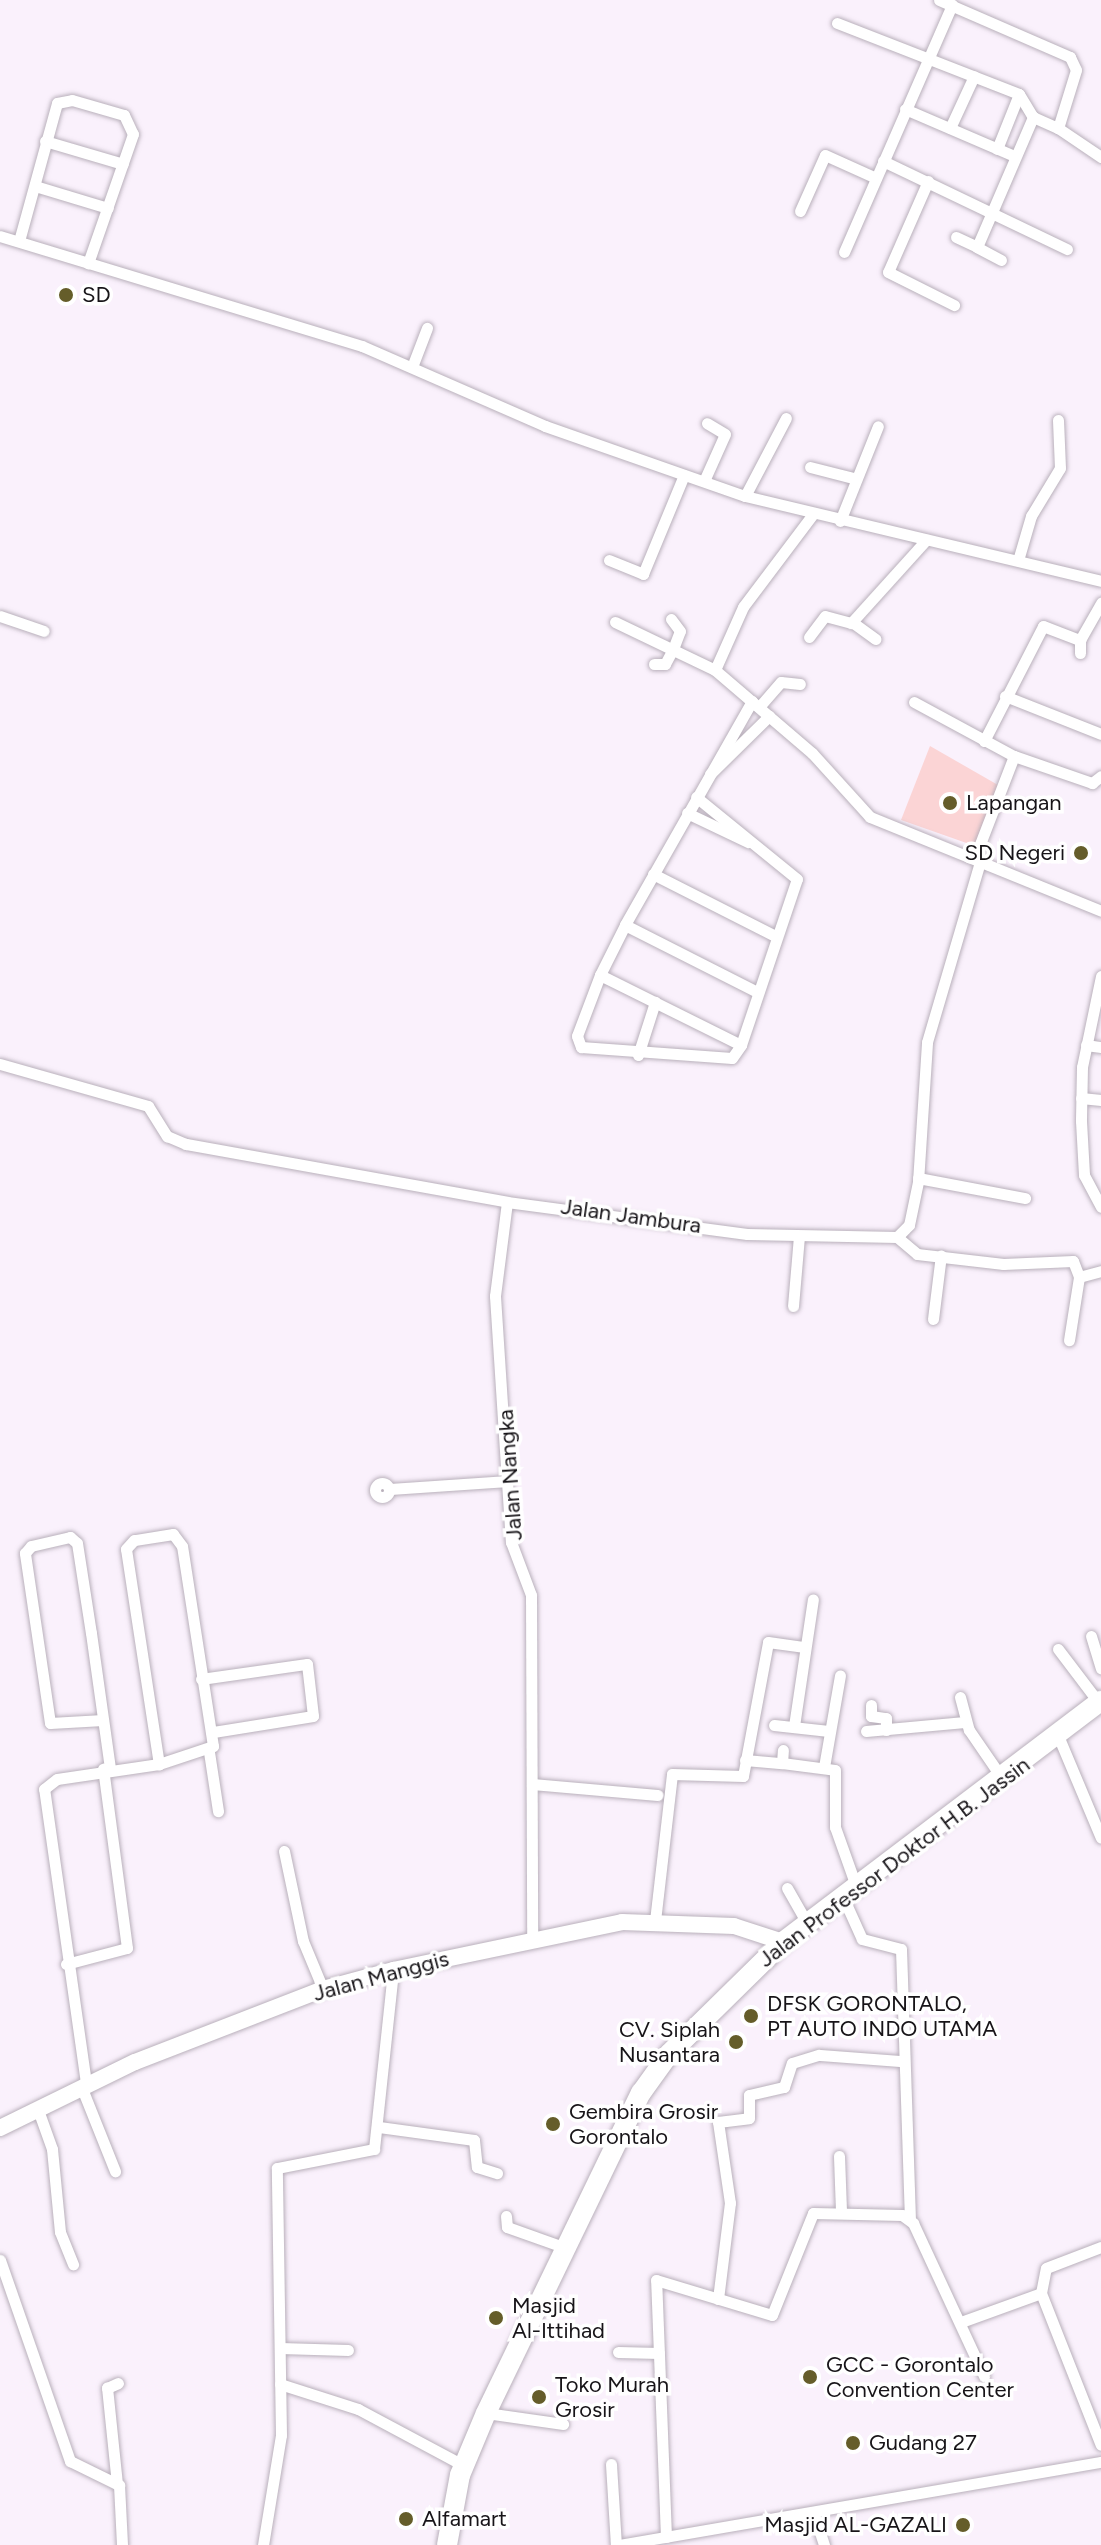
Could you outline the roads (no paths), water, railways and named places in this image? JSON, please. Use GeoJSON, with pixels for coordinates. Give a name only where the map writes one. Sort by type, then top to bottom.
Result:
{"type":"FeatureCollection","features":[{"type":"Feature","properties":{"kind":"highway","name":"Jalan Professor Doktor H.B. Jassin"},"geometry":{"type":"LineString","coordinates":[[447,2545],[463,2465],[486,2413],[566,2248],[662,2064],[783,1942],[1059,1738],[1100,1702]]}},
{"type":"Feature","properties":{"kind":"street"},"geometry":{"type":"LineString","coordinates":[[939,0],[1074,61],[1058,128]]}},
{"type":"Feature","properties":{"kind":"street"},"geometry":{"type":"LineString","coordinates":[[844,252],[952,5]]}},
{"type":"Feature","properties":{"kind":"street"},"geometry":{"type":"LineString","coordinates":[[837,23],[928,55],[1019,94],[1033,117],[1058,128],[1101,157]]}},
{"type":"Feature","properties":{"kind":"street"},"geometry":{"type":"LineString","coordinates":[[950,128],[974,76]]}},
{"type":"Feature","properties":{"kind":"street"},"geometry":{"type":"LineString","coordinates":[[997,149],[1019,94]]}},
{"type":"Feature","properties":{"kind":"street"},"geometry":{"type":"LineString","coordinates":[[19,241],[59,100],[93,106],[131,122],[123,164],[88,263]]}},
{"type":"Feature","properties":{"kind":"street"},"geometry":{"type":"LineString","coordinates":[[905,109],[1014,156]]}},
{"type":"Feature","properties":{"kind":"street"},"geometry":{"type":"LineString","coordinates":[[977,247],[990,210],[1033,117]]}},
{"type":"Feature","properties":{"kind":"street"},"geometry":{"type":"LineString","coordinates":[[45,141],[123,164]]}},
{"type":"Feature","properties":{"kind":"street"},"geometry":{"type":"LineString","coordinates":[[800,211],[825,155],[876,178]]}},
{"type":"Feature","properties":{"kind":"street"},"geometry":{"type":"LineString","coordinates":[[883,161],[1067,249]]}},
{"type":"Feature","properties":{"kind":"street"},"geometry":{"type":"LineString","coordinates":[[928,181],[888,272],[954,305]]}},
{"type":"Feature","properties":{"kind":"street"},"geometry":{"type":"LineString","coordinates":[[35,186],[108,208]]}},
{"type":"Feature","properties":{"kind":"street"},"geometry":{"type":"LineString","coordinates":[[0,236],[412,367],[684,475],[745,496],[840,521],[1019,557],[1101,581]]}},
{"type":"Feature","properties":{"kind":"street"},"geometry":{"type":"LineString","coordinates":[[956,237],[1001,260]]}},
{"type":"Feature","properties":{"kind":"street"},"geometry":{"type":"LineString","coordinates":[[412,367],[427,328]]}},
{"type":"Feature","properties":{"kind":"street"},"geometry":{"type":"LineString","coordinates":[[745,496],[786,418]]}},
{"type":"Feature","properties":{"kind":"street"},"geometry":{"type":"LineString","coordinates":[[1019,557],[1031,516],[1060,468],[1058,420]]}},
{"type":"Feature","properties":{"kind":"street"},"geometry":{"type":"LineString","coordinates":[[704,481],[725,434],[707,423]]}},
{"type":"Feature","properties":{"kind":"street"},"geometry":{"type":"LineString","coordinates":[[840,521],[853,478],[878,426]]}},
{"type":"Feature","properties":{"kind":"street"},"geometry":{"type":"LineString","coordinates":[[810,467],[853,478]]}},
{"type":"Feature","properties":{"kind":"street"},"geometry":{"type":"LineString","coordinates":[[609,560],[643,574],[684,475]]}},
{"type":"Feature","properties":{"kind":"street"},"geometry":{"type":"LineString","coordinates":[[715,670],[743,607],[813,514]]}},
{"type":"Feature","properties":{"kind":"street"},"geometry":{"type":"LineString","coordinates":[[852,622],[926,540]]}},
{"type":"Feature","properties":{"kind":"street"},"geometry":{"type":"LineString","coordinates":[[984,741],[1043,626],[1080,647],[1101,603]]}},
{"type":"Feature","properties":{"kind":"street"},"geometry":{"type":"LineString","coordinates":[[0,616],[44,631]]}},
{"type":"Feature","properties":{"kind":"street"},"geometry":{"type":"LineString","coordinates":[[809,637],[825,616],[852,622],[875,639]]}},
{"type":"Feature","properties":{"kind":"street"},"geometry":{"type":"LineString","coordinates":[[654,664],[665,664],[680,631],[671,619]]}},
{"type":"Feature","properties":{"kind":"street"},"geometry":{"type":"LineString","coordinates":[[615,622],[715,670],[760,708],[870,817],[978,858],[1101,911]]}},
{"type":"Feature","properties":{"kind":"street"},"geometry":{"type":"LineString","coordinates":[[696,797],[797,879],[775,936],[741,1045],[732,1058],[638,1055],[578,1045],[600,975],[625,925],[687,813],[696,797],[709,775],[781,682],[800,684]]}},
{"type":"Feature","properties":{"kind":"street"},"geometry":{"type":"LineString","coordinates":[[1005,696],[1101,734]]}},
{"type":"Feature","properties":{"kind":"street"},"geometry":{"type":"LineString","coordinates":[[914,702],[1014,756],[1092,783],[1101,776]]}},
{"type":"Feature","properties":{"kind":"street"},"geometry":{"type":"LineString","coordinates":[[709,775],[760,708]]}},
{"type":"Feature","properties":{"kind":"street"},"geometry":{"type":"LineString","coordinates":[[1014,756],[978,858],[924,1052],[918,1178],[909,1225],[897,1237],[912,1252],[1003,1264],[1073,1261],[1079,1277],[1069,1340]]}},
{"type":"Feature","properties":{"kind":"street"},"geometry":{"type":"LineString","coordinates":[[703,822],[711,809]]}},
{"type":"Feature","properties":{"kind":"street"},"geometry":{"type":"LineString","coordinates":[[687,813],[749,842]]}},
{"type":"Feature","properties":{"kind":"street"},"geometry":{"type":"LineString","coordinates":[[653,874],[775,936]]}},
{"type":"Feature","properties":{"kind":"street"},"geometry":{"type":"LineString","coordinates":[[625,925],[757,992]]}},
{"type":"Feature","properties":{"kind":"street"},"geometry":{"type":"LineString","coordinates":[[600,975],[741,1045]]}},
{"type":"Feature","properties":{"kind":"street"},"geometry":{"type":"LineString","coordinates":[[1101,976],[1086,1045],[1081,1098],[1084,1175],[1101,1207]]}},
{"type":"Feature","properties":{"kind":"street"},"geometry":{"type":"LineString","coordinates":[[638,1055],[655,1002]]}},
{"type":"Feature","properties":{"kind":"street"},"geometry":{"type":"LineString","coordinates":[[1086,1045],[1101,1047]]}},
{"type":"Feature","properties":{"kind":"street","name":"Jalan Jambura"},"geometry":{"type":"LineString","coordinates":[[0,1064],[148,1106],[167,1136],[186,1144],[507,1202],[799,1236],[897,1237]]}},
{"type":"Feature","properties":{"kind":"street"},"geometry":{"type":"LineString","coordinates":[[1081,1098],[1101,1100]]}},
{"type":"Feature","properties":{"kind":"street"},"geometry":{"type":"LineString","coordinates":[[918,1178],[1025,1198]]}},
{"type":"Feature","properties":{"kind":"street","name":"Jalan Nangka"},"geometry":{"type":"LineString","coordinates":[[507,1202],[495,1296],[511,1542],[531,1595],[532,1938]]}},
{"type":"Feature","properties":{"kind":"street"},"geometry":{"type":"LineString","coordinates":[[793,1306],[799,1236]]}},
{"type":"Feature","properties":{"kind":"street"},"geometry":{"type":"LineString","coordinates":[[933,1319],[941,1255]]}},
{"type":"Feature","properties":{"kind":"street"},"geometry":{"type":"LineString","coordinates":[[1079,1277],[1101,1271]]}},
{"type":"Feature","properties":{"kind":"street"},"geometry":{"type":"LineString","coordinates":[[390,1489],[508,1481]]}},
{"type":"Feature","properties":{"kind":"street"},"geometry":{"type":"LineString","coordinates":[[159,1764],[126,1549],[134,1540],[173,1534],[180,1540],[201,1679],[213,1732],[209,1752],[218,1811]]}},
{"type":"Feature","properties":{"kind":"street"},"geometry":{"type":"LineString","coordinates":[[66,1964],[127,1948],[103,1720],[77,1543],[70,1537],[31,1546],[25,1553],[50,1723],[103,1720]]}},
{"type":"Feature","properties":{"kind":"street"},"geometry":{"type":"LineString","coordinates":[[794,1726],[813,1599]]}},
{"type":"Feature","properties":{"kind":"street"},"geometry":{"type":"LineString","coordinates":[[1091,1636],[1101,1668]]}},
{"type":"Feature","properties":{"kind":"street"},"geometry":{"type":"LineString","coordinates":[[655,1921],[672,1774],[741,1777],[768,1642],[805,1647]]}},
{"type":"Feature","properties":{"kind":"street"},"geometry":{"type":"LineString","coordinates":[[1058,1649],[1100,1702]]}},
{"type":"Feature","properties":{"kind":"street"},"geometry":{"type":"LineString","coordinates":[[201,1679],[307,1664],[313,1716],[213,1732]]}},
{"type":"Feature","properties":{"kind":"street"},"geometry":{"type":"LineString","coordinates":[[824,1767],[840,1675]]}},
{"type":"Feature","properties":{"kind":"street"},"geometry":{"type":"LineString","coordinates":[[960,1697],[965,1722],[1002,1779]]}},
{"type":"Feature","properties":{"kind":"street"},"geometry":{"type":"LineString","coordinates":[[871,1705],[871,1716],[886,1718],[886,1730]]}},
{"type":"Feature","properties":{"kind":"street"},"geometry":{"type":"LineString","coordinates":[[866,1731],[965,1722]]}},
{"type":"Feature","properties":{"kind":"street"},"geometry":{"type":"LineString","coordinates":[[774,1725],[829,1731]]}},
{"type":"Feature","properties":{"kind":"street"},"geometry":{"type":"LineString","coordinates":[[1059,1738],[1101,1838]]}},
{"type":"Feature","properties":{"kind":"street"},"geometry":{"type":"LineString","coordinates":[[782,1763],[783,1750]]}},
{"type":"Feature","properties":{"kind":"street"},"geometry":{"type":"LineString","coordinates":[[115,2171],[84,2084],[44,1789],[50,1781],[106,1769],[159,1764],[209,1752]]}},
{"type":"Feature","properties":{"kind":"street"},"geometry":{"type":"LineString","coordinates":[[745,1760],[835,1770],[835,1827],[864,1940],[901,1949],[901,2061],[910,2218],[984,2376]]}},
{"type":"Feature","properties":{"kind":"street"},"geometry":{"type":"LineString","coordinates":[[532,1784],[658,1795]]}},
{"type":"Feature","properties":{"kind":"street"},"geometry":{"type":"LineString","coordinates":[[284,1851],[303,1941],[323,1989]]}},
{"type":"Feature","properties":{"kind":"street"},"geometry":{"type":"LineString","coordinates":[[787,1888],[807,1923]]}},
{"type":"Feature","properties":{"kind":"street","name":"Jalan Manggis"},"geometry":{"type":"LineString","coordinates":[[0,2128],[84,2084],[323,1989],[393,1970],[532,1938],[655,1921],[753,1929],[783,1942]]}},
{"type":"Feature","properties":{"kind":"street"},"geometry":{"type":"LineString","coordinates":[[263,2545],[281,2435],[278,2164],[369,2153],[379,2127],[393,1970]]}},
{"type":"Feature","properties":{"kind":"street"},"geometry":{"type":"LineString","coordinates":[[718,2299],[730,2203],[718,2122],[749,2118],[749,2095],[784,2087],[792,2063],[819,2055],[901,2061]]}},
{"type":"Feature","properties":{"kind":"street"},"geometry":{"type":"LineString","coordinates":[[37,2107],[73,2265]]}},
{"type":"Feature","properties":{"kind":"street"},"geometry":{"type":"LineString","coordinates":[[379,2127],[474,2140],[477,2167],[497,2173]]}},
{"type":"Feature","properties":{"kind":"street"},"geometry":{"type":"LineString","coordinates":[[839,2156],[841,2211]]}},
{"type":"Feature","properties":{"kind":"street"},"geometry":{"type":"LineString","coordinates":[[666,2537],[659,2353],[652,2283],[668,2280],[772,2315],[811,2216],[841,2211],[910,2218]]}},
{"type":"Feature","properties":{"kind":"street"},"geometry":{"type":"LineString","coordinates":[[506,2216],[507,2227],[566,2248]]}},
{"type":"Feature","properties":{"kind":"street"},"geometry":{"type":"LineString","coordinates":[[1101,2247],[1046,2268],[1041,2293],[1101,2445]]}},
{"type":"Feature","properties":{"kind":"street"},"geometry":{"type":"LineString","coordinates":[[0,2260],[72,2464],[117,2484]]}},
{"type":"Feature","properties":{"kind":"street"},"geometry":{"type":"LineString","coordinates":[[961,2322],[1041,2293]]}},
{"type":"Feature","properties":{"kind":"street"},"geometry":{"type":"LineString","coordinates":[[280,2348],[348,2350]]}},
{"type":"Feature","properties":{"kind":"street"},"geometry":{"type":"LineString","coordinates":[[618,2352],[659,2353]]}},
{"type":"Feature","properties":{"kind":"street"},"geometry":{"type":"LineString","coordinates":[[118,2383],[107,2388],[122,2545]]}},
{"type":"Feature","properties":{"kind":"street"},"geometry":{"type":"LineString","coordinates":[[280,2384],[358,2409],[463,2465]]}},
{"type":"Feature","properties":{"kind":"street"},"geometry":{"type":"LineString","coordinates":[[486,2413],[563,2424]]}},
{"type":"Feature","properties":{"kind":"street"},"geometry":{"type":"LineString","coordinates":[[611,2464],[618,2545],[814,2514],[1101,2462]]}},
{"type":"Feature","properties":{"kind":"street"},"geometry":{"type":"LineString","coordinates":[[814,2514],[824,2545]]}},
{"type":"Feature","properties":{"kind":"place","name":"SD"},"geometry":{"type":"Point","coordinates":[66,295]}},
{"type":"Feature","properties":{"kind":"place","name":"Lapangan"},"geometry":{"type":"Point","coordinates":[950,803]}},
{"type":"Feature","properties":{"kind":"place","name":"SD Negeri"},"geometry":{"type":"Point","coordinates":[1081,853]}},
{"type":"Feature","properties":{"kind":"place","name":"DFSK GORONTALO, PT AUTO INDO UTAMA"},"geometry":{"type":"Point","coordinates":[751,2016]}},
{"type":"Feature","properties":{"kind":"place","name":"CV. Siplah Nusantara"},"geometry":{"type":"Point","coordinates":[736,2042]}},
{"type":"Feature","properties":{"kind":"place","name":"Gembira Grosir Gorontalo"},"geometry":{"type":"Point","coordinates":[553,2124]}},
{"type":"Feature","properties":{"kind":"place","name":"Masjid Al-Ittihad"},"geometry":{"type":"Point","coordinates":[496,2318]}},
{"type":"Feature","properties":{"kind":"place","name":"GCC - Gorontalo Convention Center"},"geometry":{"type":"Point","coordinates":[810,2377]}},
{"type":"Feature","properties":{"kind":"place","name":"Toko Murah Grosir"},"geometry":{"type":"Point","coordinates":[539,2397]}},
{"type":"Feature","properties":{"kind":"place","name":"Gudang 27"},"geometry":{"type":"Point","coordinates":[853,2443]}},
{"type":"Feature","properties":{"kind":"place","name":"Alfamart"},"geometry":{"type":"Point","coordinates":[406,2519]}},
{"type":"Feature","properties":{"kind":"place","name":"Masjid AL-GAZALI"},"geometry":{"type":"Point","coordinates":[963,2525]}}]}
